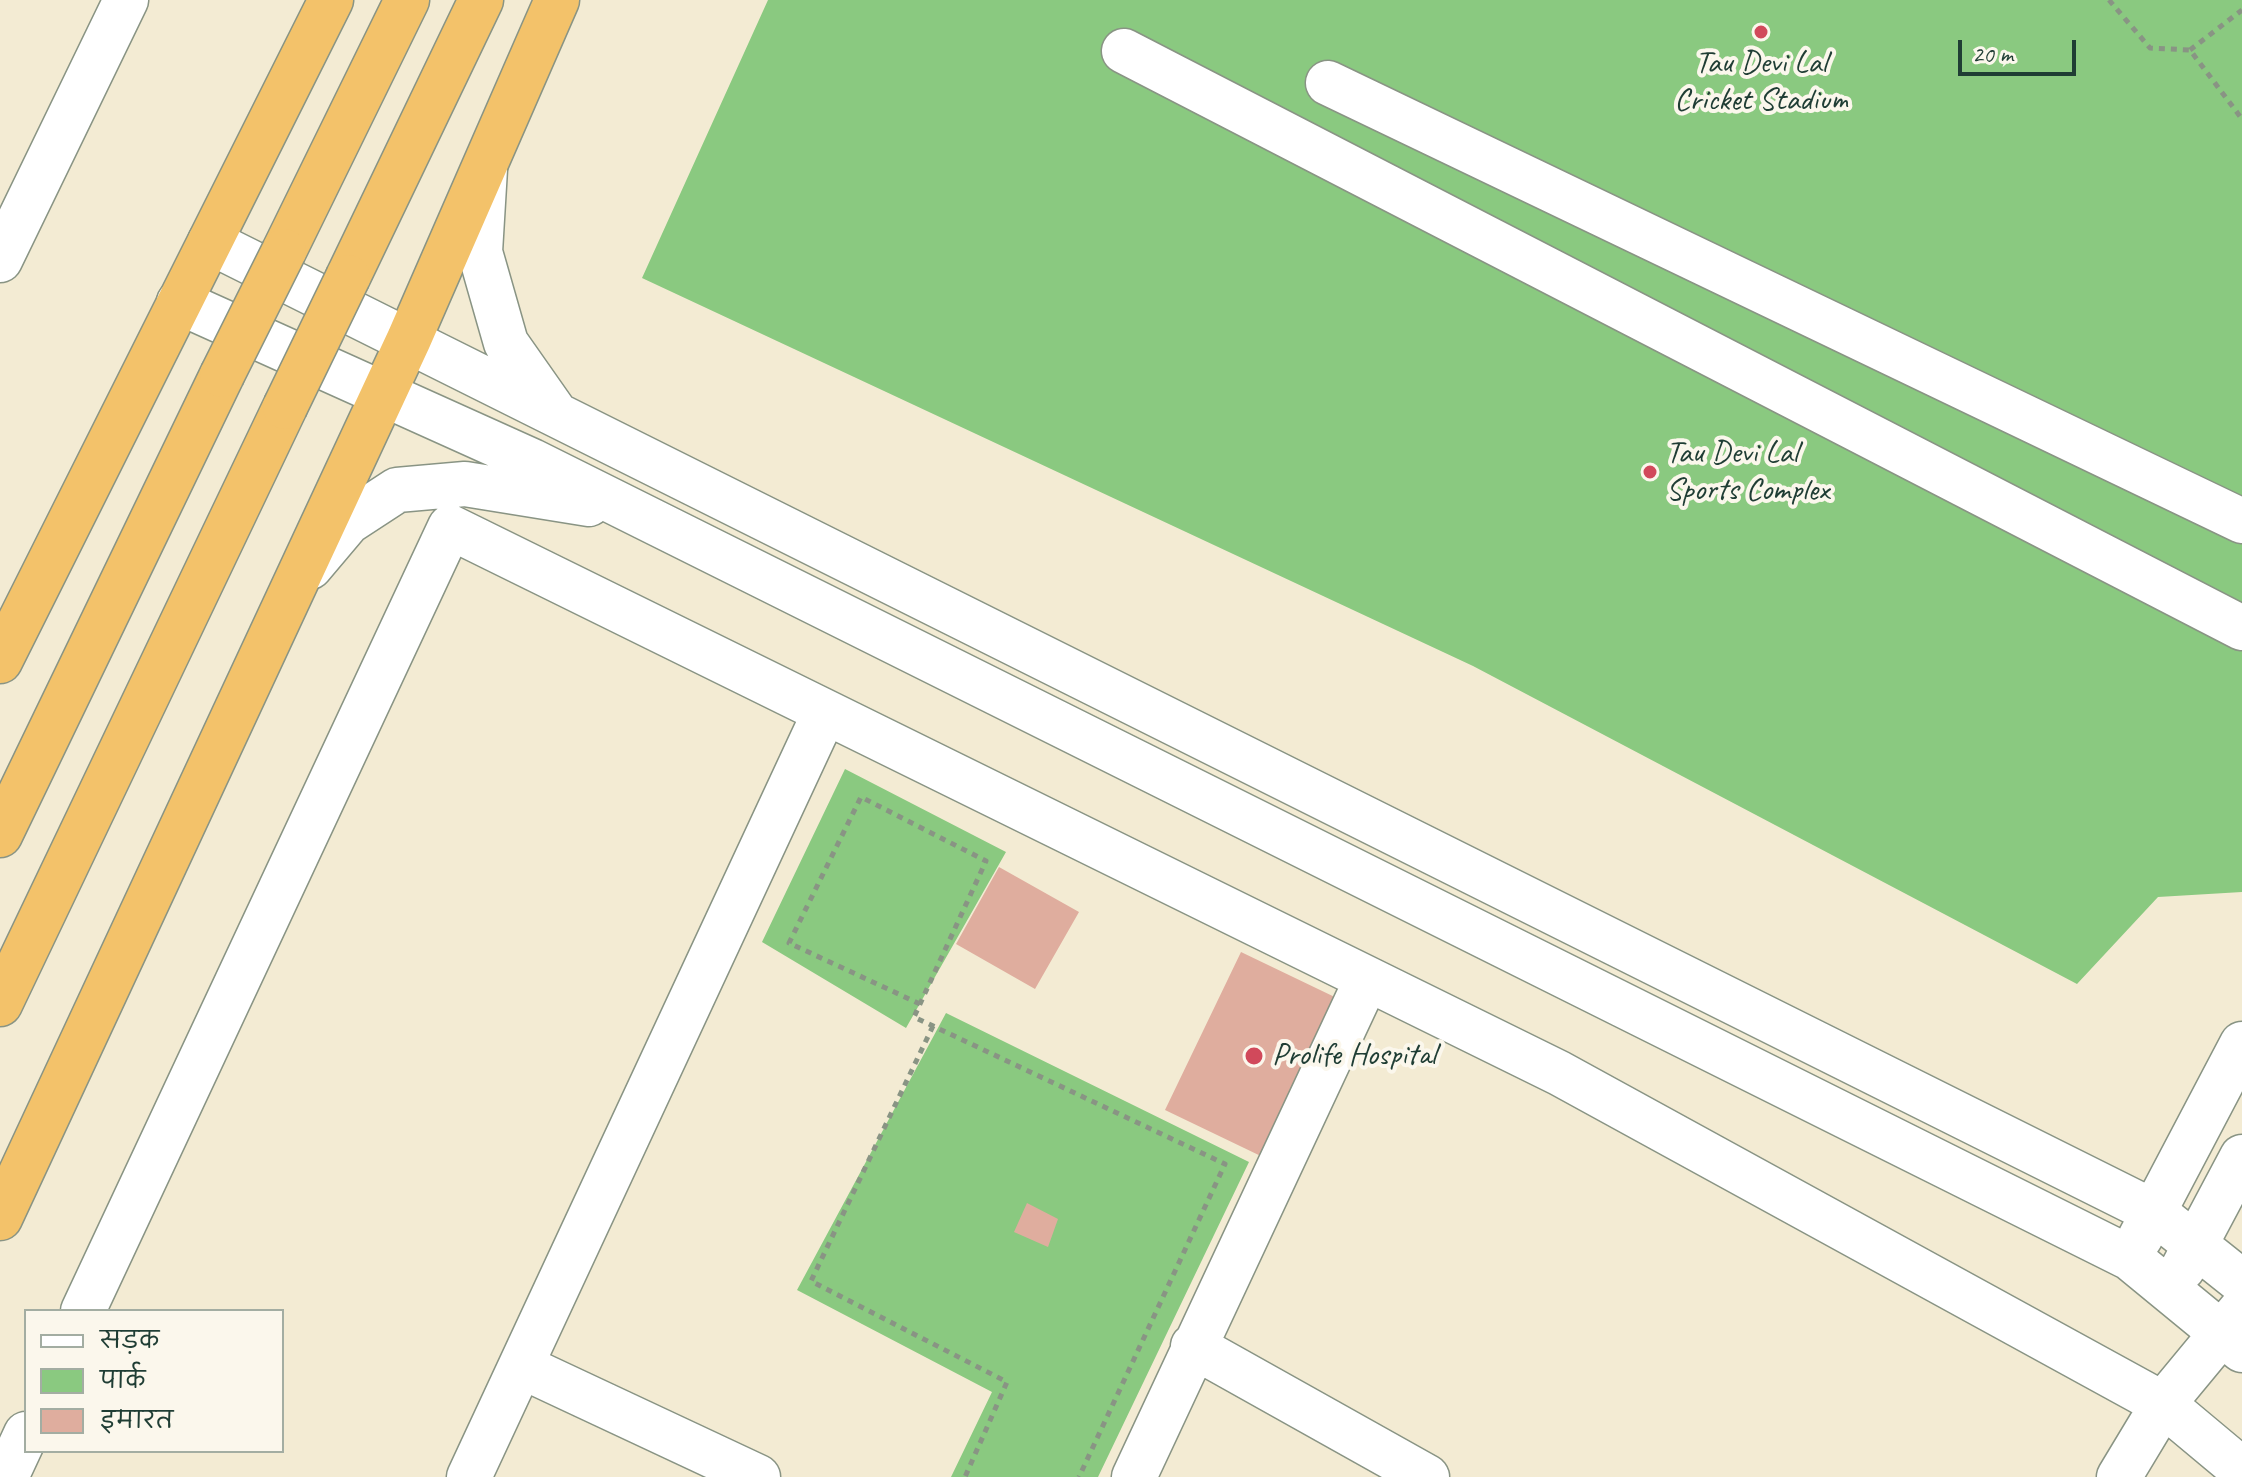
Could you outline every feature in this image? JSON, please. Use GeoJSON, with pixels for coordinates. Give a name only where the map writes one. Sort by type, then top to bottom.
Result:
{"type":"FeatureCollection","features":[{"type":"Feature","properties":{"kind":"highway"},"geometry":{"type":"LineString","coordinates":[[0,661],[331,0]]}},
{"type":"Feature","properties":{"kind":"highway"},"geometry":{"type":"LineString","coordinates":[[0,835],[407,0]]}},
{"type":"Feature","properties":{"kind":"highway"},"geometry":{"type":"LineString","coordinates":[[0,1004],[481,0]]}},
{"type":"Feature","properties":{"kind":"highway"},"geometry":{"type":"LineString","coordinates":[[0,1218],[384,394],[557,0]]}},
{"type":"Feature","properties":{"kind":"street"},"geometry":{"type":"LineString","coordinates":[[0,260],[126,0]]}},
{"type":"Feature","properties":{"kind":"street"},"geometry":{"type":"LineString","coordinates":[[1124,51],[2242,628]]}},
{"type":"Feature","properties":{"kind":"street"},"geometry":{"type":"LineString","coordinates":[[1328,83],[2242,521]]}},
{"type":"Feature","properties":{"kind":"street"},"geometry":{"type":"LineString","coordinates":[[485,159],[480,252],[506,343],[557,415]]}},
{"type":"Feature","properties":{"kind":"street"},"geometry":{"type":"LineString","coordinates":[[210,242],[2154,1212],[2242,1282]]}},
{"type":"Feature","properties":{"kind":"street"},"geometry":{"type":"LineString","coordinates":[[179,302],[635,512],[2130,1258],[2170,1291],[2235,1331],[2163,1404],[2119,1477]]}},
{"type":"Feature","properties":{"kind":"street"},"geometry":{"type":"LineString","coordinates":[[285,606],[319,555],[348,522],[397,490],[465,484],[635,512]]}},
{"type":"Feature","properties":{"kind":"street"},"geometry":{"type":"LineString","coordinates":[[84,1309],[450,527],[1366,981],[1559,1073],[2163,1404],[2242,1470]]}},
{"type":"Feature","properties":{"kind":"street"},"geometry":{"type":"LineString","coordinates":[[469,1477],[825,712]]}},
{"type":"Feature","properties":{"kind":"street"},"geometry":{"type":"LineString","coordinates":[[1134,1477],[1366,981]]}},
{"type":"Feature","properties":{"kind":"street"},"geometry":{"type":"LineString","coordinates":[[2130,1258],[2242,1044]]}},
{"type":"Feature","properties":{"kind":"street"},"geometry":{"type":"LineString","coordinates":[[2170,1291],[2242,1157]]}},
{"type":"Feature","properties":{"kind":"street"},"geometry":{"type":"LineString","coordinates":[[1193,1346],[1427,1477]]}},
{"type":"Feature","properties":{"kind":"street"},"geometry":{"type":"LineString","coordinates":[[521,1366],[758,1477]]}},
{"type":"Feature","properties":{"kind":"street"},"geometry":{"type":"LineString","coordinates":[[6,1477],[24,1438]]}},
{"type":"Feature","properties":{"kind":"path"},"geometry":{"type":"LineString","coordinates":[[2109,0],[2150,48],[2190,50],[2242,10]]}},
{"type":"Feature","properties":{"kind":"path"},"geometry":{"type":"LineString","coordinates":[[2190,50],[2242,119]]}},
{"type":"Feature","properties":{"kind":"path"},"geometry":{"type":"LineString","coordinates":[[920,1004],[789,943],[861,797],[986,861],[920,1004],[914,1017],[1225,1164],[1079,1477]]}},
{"type":"Feature","properties":{"kind":"path"},"geometry":{"type":"LineString","coordinates":[[933,1026],[811,1281],[1007,1382],[965,1477]]}},
{"type":"Feature","properties":{"kind":"green space","name":"Tau Devi Lal Sports Complex"},"geometry":{"type":"Polygon","coordinates":[[[768,0],[2242,0],[2242,892],[2158,897],[2077,984],[1473,666],[642,278],[768,0]]]}},
{"type":"Feature","properties":{"kind":"green space"},"geometry":{"type":"Polygon","coordinates":[[[845,769],[1006,852],[906,1028],[762,942],[845,769]]]}},
{"type":"Feature","properties":{"kind":"green space"},"geometry":{"type":"Polygon","coordinates":[[[946,1013],[1249,1162],[1098,1477],[951,1477],[992,1392],[797,1290],[946,1013]]]}},
{"type":"Feature","properties":{"kind":"building"},"geometry":{"type":"Polygon","coordinates":[[[999,867],[1079,912],[1035,989],[956,944],[999,867]]]}},
{"type":"Feature","properties":{"kind":"building","name":"Prolife Hospital"},"geometry":{"type":"Polygon","coordinates":[[[1241,952],[1343,1001],[1267,1159],[1165,1110],[1241,952]]]}},
{"type":"Feature","properties":{"kind":"building"},"geometry":{"type":"Polygon","coordinates":[[[1027,1203],[1058,1219],[1048,1247],[1014,1232],[1027,1203]]]}},
{"type":"Feature","properties":{"kind":"place","name":"Tau Devi Lal Cricket Stadium"},"geometry":{"type":"Point","coordinates":[1761,32]}},
{"type":"Feature","properties":{"kind":"place","name":"Tau Devi Lal Sports Complex"},"geometry":{"type":"Point","coordinates":[1650,472]}},
{"type":"Feature","properties":{"kind":"place","name":"Prolife Hospital"},"geometry":{"type":"Point","coordinates":[1254,1056]}}]}
